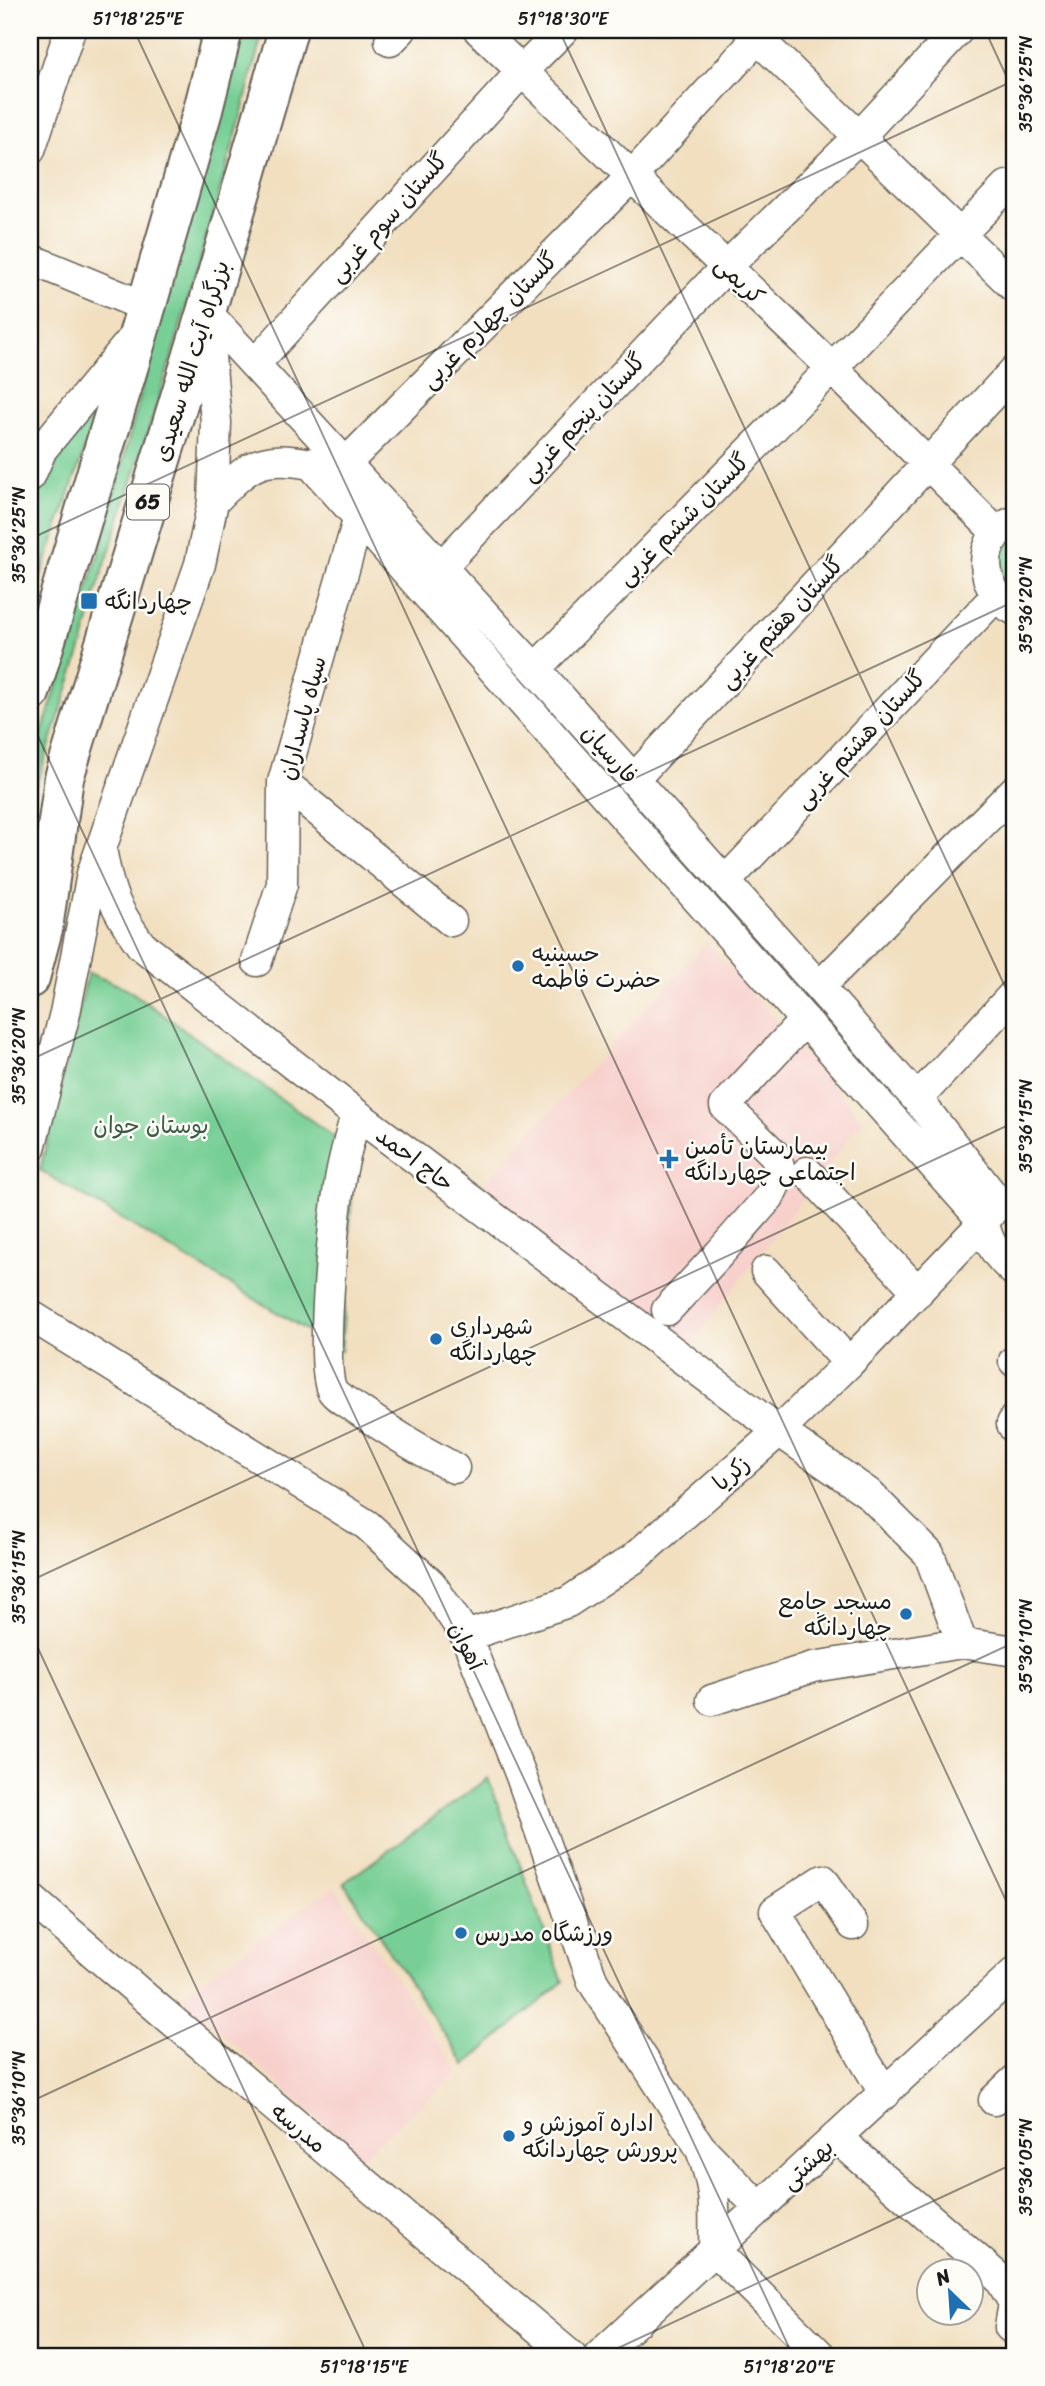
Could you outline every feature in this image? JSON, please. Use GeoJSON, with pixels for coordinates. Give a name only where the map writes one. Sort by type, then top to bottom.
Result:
{"type":"FeatureCollection","features":[{"type":"Feature","properties":{"kind":"highway","name":"65"},"geometry":{"type":"LineString","coordinates":[[30,693],[203,110],[223,30]]}},
{"type":"Feature","properties":{"kind":"highway","name":"بزرگراه آیت الله سعیدی"},"geometry":{"type":"LineString","coordinates":[[30,978],[43,929],[64,778],[206,313],[288,30]]}},
{"type":"Feature","properties":{"kind":"street"},"geometry":{"type":"LineString","coordinates":[[30,150],[70,30]]}},
{"type":"Feature","properties":{"kind":"street","name":"کریمی"},"geometry":{"type":"LineString","coordinates":[[479,30],[832,368],[929,465],[1006,527]]}},
{"type":"Feature","properties":{"kind":"street","name":"گلستان سوم غربی"},"geometry":{"type":"LineString","coordinates":[[255,363],[522,71],[563,30]]}},
{"type":"Feature","properties":{"kind":"street","name":"گلستان پنجم غربی"},"geometry":{"type":"LineString","coordinates":[[441,567],[726,267],[859,137],[958,30]]}},
{"type":"Feature","properties":{"kind":"street"},"geometry":{"type":"LineString","coordinates":[[757,33],[859,137],[1015,288]]}},
{"type":"Feature","properties":{"kind":"street","name":"گلستان چهارم غربی"},"geometry":{"type":"LineString","coordinates":[[329,458],[632,176],[757,33]]}},
{"type":"Feature","properties":{"kind":"street","name":"گلستان ششم غربی"},"geometry":{"type":"LineString","coordinates":[[535,669],[1007,186]]}},
{"type":"Feature","properties":{"kind":"street"},"geometry":{"type":"LineString","coordinates":[[30,260],[142,319],[36,446],[30,477]]}},
{"type":"Feature","properties":{"kind":"street"},"geometry":{"type":"LineString","coordinates":[[30,1148],[65,1013],[97,861],[200,564],[213,502],[216,422],[206,313]]}},
{"type":"Feature","properties":{"kind":"street","name":"فارسیان"},"geometry":{"type":"LineString","coordinates":[[206,313],[255,363],[329,458],[441,567],[819,987],[917,1099],[1003,1216]]}},
{"type":"Feature","properties":{"kind":"street","name":"گلستان هفتم غربی"},"geometry":{"type":"LineString","coordinates":[[633,780],[1015,370]]}},
{"type":"Feature","properties":{"kind":"street"},"geometry":{"type":"LineString","coordinates":[[213,502],[242,472],[259,463],[329,458]]}},
{"type":"Feature","properties":{"kind":"street","name":"فارسیان"},"geometry":{"type":"LineString","coordinates":[[329,458],[359,517],[806,1020],[1003,1216]]}},
{"type":"Feature","properties":{"kind":"street","name":"سپاه پاسداران"},"geometry":{"type":"LineString","coordinates":[[257,961],[282,884],[282,782],[359,517]]}},
{"type":"Feature","properties":{"kind":"street"},"geometry":{"type":"LineString","coordinates":[[1005,603],[988,582],[985,565],[988,548],[1006,527]]}},
{"type":"Feature","properties":{"kind":"street","name":"گلستان هشتم غربی"},"geometry":{"type":"LineString","coordinates":[[724,882],[1005,603]]}},
{"type":"Feature","properties":{"kind":"street"},"geometry":{"type":"LineString","coordinates":[[282,782],[451,921]]}},
{"type":"Feature","properties":{"kind":"street"},"geometry":{"type":"LineString","coordinates":[[819,987],[1015,790]]}},
{"type":"Feature","properties":{"kind":"street"},"geometry":{"type":"LineString","coordinates":[[43,929],[97,861]]}},
{"type":"Feature","properties":{"kind":"street","name":"حاج احمد"},"geometry":{"type":"LineString","coordinates":[[97,861],[121,916],[141,945],[355,1114],[779,1431],[868,1493],[929,1554],[962,1643]]}},
{"type":"Feature","properties":{"kind":"street"},"geometry":{"type":"LineString","coordinates":[[917,1099],[1015,993]]}},
{"type":"Feature","properties":{"kind":"street"},"geometry":{"type":"LineString","coordinates":[[667,1310],[769,1197],[778,1178],[779,1166],[774,1154],[725,1106],[806,1020]]}},
{"type":"Feature","properties":{"kind":"street"},"geometry":{"type":"LineString","coordinates":[[355,1114],[339,1186],[332,1262],[327,1366],[331,1387],[338,1396],[382,1426],[454,1468]]}},
{"type":"Feature","properties":{"kind":"street"},"geometry":{"type":"LineString","coordinates":[[807,1172],[918,1292]]}},
{"type":"Feature","properties":{"kind":"street"},"geometry":{"type":"LineString","coordinates":[[1003,1216],[1004,1262],[1015,1272]]}},
{"type":"Feature","properties":{"kind":"street","name":"زکریا"},"geometry":{"type":"LineString","coordinates":[[466,1636],[568,1602],[634,1559],[779,1431],[957,1253],[1003,1216]]}},
{"type":"Feature","properties":{"kind":"street"},"geometry":{"type":"LineString","coordinates":[[766,1271],[849,1363]]}},
{"type":"Feature","properties":{"kind":"street","name":"آهوان"},"geometry":{"type":"LineString","coordinates":[[30,1315],[366,1525],[431,1584],[466,1636],[521,1776],[593,1982],[700,2147]]}},
{"type":"Feature","properties":{"kind":"street"},"geometry":{"type":"LineString","coordinates":[[1015,1418],[1012,1424],[1015,1429]]}},
{"type":"Feature","properties":{"kind":"street"},"geometry":{"type":"LineString","coordinates":[[712,1700],[813,1667],[962,1643],[1015,1651]]}},
{"type":"Feature","properties":{"kind":"street"},"geometry":{"type":"LineString","coordinates":[[853,1925],[823,1880],[775,1911],[885,2094]]}},
{"type":"Feature","properties":{"kind":"street","name":"مدرسه"},"geometry":{"type":"LineString","coordinates":[[30,1898],[570,2356]]}},
{"type":"Feature","properties":{"kind":"street","name":"بهشتی"},"geometry":{"type":"LineString","coordinates":[[599,2356],[1015,1972]]}},
{"type":"Feature","properties":{"kind":"street"},"geometry":{"type":"LineString","coordinates":[[994,2101],[1015,2080]]}},
{"type":"Feature","properties":{"kind":"street"},"geometry":{"type":"LineString","coordinates":[[836,2137],[1000,2279],[1014,2303],[1010,2326],[1015,2331]]}},
{"type":"Feature","properties":{"kind":"street"},"geometry":{"type":"LineString","coordinates":[[700,2147],[760,2208]]}},
{"type":"Feature","properties":{"kind":"street"},"geometry":{"type":"LineString","coordinates":[[700,2147],[712,2178],[715,2204],[714,2250],[821,2356]]}},
{"type":"Feature","properties":{"kind":"shaded area","name":"بیمارستان تأمین اجتماعی چهاردانگه"},"geometry":{"type":"Polygon","coordinates":[[[707,943],[863,1120],[682,1356],[469,1199],[707,943]]]}},
{"type":"Feature","properties":{"kind":"shaded area"},"geometry":{"type":"Polygon","coordinates":[[[334,1886],[458,2072],[361,2157],[180,1996],[334,1886]]]}},
{"type":"Feature","properties":{"kind":"green space"},"geometry":{"type":"Polygon","coordinates":[[[244,30],[263,30],[239,124],[167,372],[30,805],[30,771],[98,556],[178,252],[244,30]]]}},
{"type":"Feature","properties":{"kind":"green space"},"geometry":{"type":"Polygon","coordinates":[[[97,413],[30,608],[28,543],[33,509],[56,464],[97,413]]]}},
{"type":"Feature","properties":{"kind":"green space"},"geometry":{"type":"Polygon","coordinates":[[[1015,532],[1015,596],[1002,584],[1000,549],[1015,532]]]}},
{"type":"Feature","properties":{"kind":"green space","name":"بوستان جوان"},"geometry":{"type":"Polygon","coordinates":[[[88,973],[126,988],[355,1152],[341,1351],[40,1170],[88,973]]]}},
{"type":"Feature","properties":{"kind":"green space","name":"ورزشگاه مدرس"},"geometry":{"type":"Polygon","coordinates":[[[488,1778],[563,1982],[465,2065],[344,1883],[488,1778]]]}},
{"type":"Feature","properties":{"kind":"place","name":"چهاردانگه"},"geometry":{"type":"Point","coordinates":[89,601]}},
{"type":"Feature","properties":{"kind":"place","name":"حسینیه حضرت فاطمه"},"geometry":{"type":"Point","coordinates":[518,966]}},
{"type":"Feature","properties":{"kind":"place","name":"بیمارستان تأمین اجتماعی چهاردانگه"},"geometry":{"type":"Point","coordinates":[669,1159]}},
{"type":"Feature","properties":{"kind":"place","name":"شهرداری چهاردانگه"},"geometry":{"type":"Point","coordinates":[436,1339]}},
{"type":"Feature","properties":{"kind":"place","name":"مسجد جامع چهاردانگه"},"geometry":{"type":"Point","coordinates":[906,1614]}},
{"type":"Feature","properties":{"kind":"place","name":"ورزشگاه مدرس"},"geometry":{"type":"Point","coordinates":[461,1933]}},
{"type":"Feature","properties":{"kind":"place","name":"اداره آموزش و پرورش چهاردانگه"},"geometry":{"type":"Point","coordinates":[509,2136]}}]}
